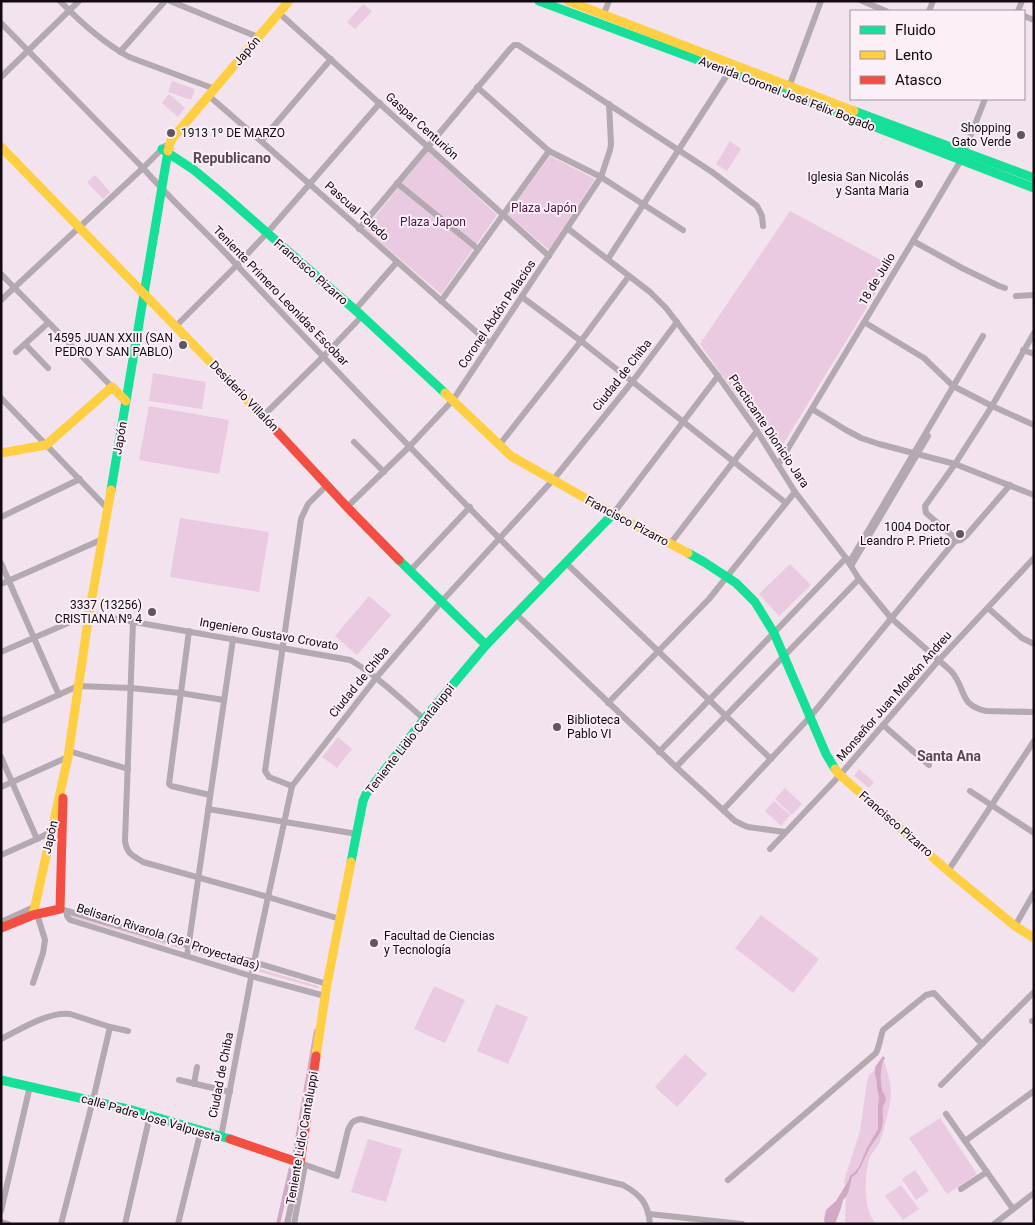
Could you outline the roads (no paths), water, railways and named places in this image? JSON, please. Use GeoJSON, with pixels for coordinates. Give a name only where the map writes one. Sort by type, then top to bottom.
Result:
{"type":"FeatureCollection","features":[{"type":"Feature","properties":{"kind":"street"},"geometry":{"type":"LineString","coordinates":[[60,1],[69,11],[120,52],[212,92]]}},
{"type":"Feature","properties":{"kind":"street"},"geometry":{"type":"LineString","coordinates":[[1,77],[79,1]]}},
{"type":"Feature","properties":{"kind":"street"},"geometry":{"type":"LineString","coordinates":[[120,52],[165,1]]}},
{"type":"Feature","properties":{"kind":"street"},"geometry":{"type":"LineString","coordinates":[[170,1],[258,38]]}},
{"type":"Feature","properties":{"kind":"street","name":"Japón"},"geometry":{"type":"LineString","coordinates":[[33,983],[43,953],[45,940],[35,912],[68,754],[89,614],[162,190],[165,151],[171,140],[289,1]]}},
{"type":"Feature","properties":{"kind":"street","name":"Avenida Coronel José Félix Bogado"},"geometry":{"type":"LineString","coordinates":[[539,1],[600,24],[732,68]]}},
{"type":"Feature","properties":{"kind":"street","name":"Avenida Coronel José Félix Bogado"},"geometry":{"type":"LineString","coordinates":[[568,1],[732,68],[962,156],[1034,188]]}},
{"type":"Feature","properties":{"kind":"street"},"geometry":{"type":"LineString","coordinates":[[600,24],[609,1]]}},
{"type":"Feature","properties":{"kind":"street"},"geometry":{"type":"LineString","coordinates":[[788,90],[821,1]]}},
{"type":"Feature","properties":{"kind":"street"},"geometry":{"type":"LineString","coordinates":[[862,1],[884,10]]}},
{"type":"Feature","properties":{"kind":"street","name":"Gaspar Centurión"},"geometry":{"type":"LineString","coordinates":[[279,13],[549,256]]}},
{"type":"Feature","properties":{"kind":"street","name":"Teniente Primero Leonidas Escobar"},"geometry":{"type":"LineString","coordinates":[[1,23],[237,265],[409,447],[545,584]]}},
{"type":"Feature","properties":{"kind":"street"},"geometry":{"type":"LineString","coordinates":[[359,228],[477,87],[512,47],[516,45],[520,45],[712,172],[754,204],[762,214],[763,226]]}},
{"type":"Feature","properties":{"kind":"street"},"geometry":{"type":"LineString","coordinates":[[261,141],[331,59]]}},
{"type":"Feature","properties":{"kind":"street"},"geometry":{"type":"LineString","coordinates":[[608,259],[732,68]]}},
{"type":"Feature","properties":{"kind":"street"},"geometry":{"type":"LineString","coordinates":[[477,87],[549,151],[601,177],[683,230]]}},
{"type":"Feature","properties":{"kind":"street","name":"Pascual Toledo"},"geometry":{"type":"LineString","coordinates":[[212,92],[261,141],[490,344]]}},
{"type":"Feature","properties":{"kind":"street","name":"18 de Julio"},"geometry":{"type":"LineString","coordinates":[[778,465],[914,241],[962,156],[984,100]]}},
{"type":"Feature","properties":{"kind":"street"},"geometry":{"type":"LineString","coordinates":[[176,326],[267,233],[380,103]]}},
{"type":"Feature","properties":{"kind":"street","name":"Coronel Abdón Palacios"},"geometry":{"type":"LineString","coordinates":[[347,507],[409,447],[453,400],[601,177],[611,144],[609,104]]}},
{"type":"Feature","properties":{"kind":"street","name":"Desiderio Villalón"},"geometry":{"type":"LineString","coordinates":[[1,147],[263,416],[347,507],[486,645]]}},
{"type":"Feature","properties":{"kind":"street"},"geometry":{"type":"LineString","coordinates":[[1,300],[79,226],[143,168],[165,151]]}},
{"type":"Feature","properties":{"kind":"street","name":"Francisco Pizarro"},"geometry":{"type":"LineString","coordinates":[[165,151],[194,170],[358,313],[511,456],[613,514],[704,562],[728,577],[745,591],[755,602],[774,633],[826,754],[840,775],[948,871],[1015,926],[1034,938]]}},
{"type":"Feature","properties":{"kind":"street"},"geometry":{"type":"LineString","coordinates":[[441,301],[549,151]]}},
{"type":"Feature","properties":{"kind":"street","name":"Avenida Coronel José Félix Bogado"},"geometry":{"type":"LineString","coordinates":[[962,156],[1034,178]]}},
{"type":"Feature","properties":{"kind":"street"},"geometry":{"type":"LineString","coordinates":[[398,183],[478,249]]}},
{"type":"Feature","properties":{"kind":"street","name":"Practicante Dionicio Jara"},"geometry":{"type":"LineString","coordinates":[[567,228],[650,292],[666,308],[718,376],[757,431],[795,492],[849,562],[859,579],[891,618],[956,677],[965,699],[970,705],[978,710],[986,711],[1034,712]]}},
{"type":"Feature","properties":{"kind":"street"},"geometry":{"type":"LineString","coordinates":[[914,241],[970,272],[1005,288]]}},
{"type":"Feature","properties":{"kind":"street"},"geometry":{"type":"LineString","coordinates":[[263,416],[323,357],[397,262]]}},
{"type":"Feature","properties":{"kind":"street"},"geometry":{"type":"LineString","coordinates":[[1,274],[126,401]]}},
{"type":"Feature","properties":{"kind":"street"},"geometry":{"type":"LineString","coordinates":[[500,444],[581,341],[629,276]]}},
{"type":"Feature","properties":{"kind":"street"},"geometry":{"type":"LineString","coordinates":[[1016,296],[1034,296]]}},
{"type":"Feature","properties":{"kind":"street"},"geometry":{"type":"LineString","coordinates":[[522,297],[581,341],[786,503]]}},
{"type":"Feature","properties":{"kind":"street","name":"Ciudad de Chiba"},"geometry":{"type":"LineString","coordinates":[[221,1136],[251,976],[292,786],[376,678],[442,601],[553,480],[632,382],[677,322]]}},
{"type":"Feature","properties":{"kind":"street"},"geometry":{"type":"LineString","coordinates":[[864,322],[920,356],[955,387],[1034,425]]}},
{"type":"Feature","properties":{"kind":"street"},"geometry":{"type":"LineString","coordinates":[[16,352],[48,323]]}},
{"type":"Feature","properties":{"kind":"street"},"geometry":{"type":"LineString","coordinates":[[955,541],[926,513],[925,506],[955,464],[992,406],[1034,332]]}},
{"type":"Feature","properties":{"kind":"street"},"geometry":{"type":"LineString","coordinates":[[659,752],[774,633],[849,562],[955,387],[983,336]]}},
{"type":"Feature","properties":{"kind":"street"},"geometry":{"type":"LineString","coordinates":[[25,344],[48,368]]}},
{"type":"Feature","properties":{"kind":"street"},"geometry":{"type":"LineString","coordinates":[[1023,350],[1034,354]]}},
{"type":"Feature","properties":{"kind":"street","name":"Teniente Lidio Cantaluppi"},"geometry":{"type":"LineString","coordinates":[[287,1224],[302,1164],[327,984],[363,801],[366,794],[424,719],[486,645],[613,514],[718,376]]}},
{"type":"Feature","properties":{"kind":"street"},"geometry":{"type":"LineString","coordinates":[[1,453],[46,445],[112,387]]}},
{"type":"Feature","properties":{"kind":"street"},"geometry":{"type":"LineString","coordinates":[[1,398],[108,508]]}},
{"type":"Feature","properties":{"kind":"street"},"geometry":{"type":"LineString","coordinates":[[812,409],[861,438],[955,464],[1034,495]]}},
{"type":"Feature","properties":{"kind":"street"},"geometry":{"type":"LineString","coordinates":[[670,544],[757,431]]}},
{"type":"Feature","properties":{"kind":"street"},"geometry":{"type":"LineString","coordinates":[[354,442],[384,472]]}},
{"type":"Feature","properties":{"kind":"street"},"geometry":{"type":"LineString","coordinates":[[1,517],[80,479]]}},
{"type":"Feature","properties":{"kind":"street"},"geometry":{"type":"LineString","coordinates":[[292,786],[269,778],[265,771],[301,519],[308,504],[327,485]]}},
{"type":"Feature","properties":{"kind":"street"},"geometry":{"type":"LineString","coordinates":[[723,810],[810,717],[955,541],[966,536],[1010,485]]}},
{"type":"Feature","properties":{"kind":"street"},"geometry":{"type":"LineString","coordinates":[[608,703],[710,599],[795,492]]}},
{"type":"Feature","properties":{"kind":"street"},"geometry":{"type":"LineString","coordinates":[[410,571],[470,508]]}},
{"type":"Feature","properties":{"kind":"street"},"geometry":{"type":"LineString","coordinates":[[1,584],[102,539]]}},
{"type":"Feature","properties":{"kind":"street","name":"Monseñor Juan Moleón Andreu"},"geometry":{"type":"LineString","coordinates":[[770,849],[840,775],[939,660],[1033,561]]}},
{"type":"Feature","properties":{"kind":"street"},"geometry":{"type":"LineString","coordinates":[[1,562],[59,696]]}},
{"type":"Feature","properties":{"kind":"street"},"geometry":{"type":"LineString","coordinates":[[566,563],[771,759]]}},
{"type":"Feature","properties":{"kind":"street"},"geometry":{"type":"LineString","coordinates":[[676,767],[859,579]]}},
{"type":"Feature","properties":{"kind":"street"},"geometry":{"type":"LineString","coordinates":[[988,608],[1022,638],[1034,644]]}},
{"type":"Feature","properties":{"kind":"street"},"geometry":{"type":"LineString","coordinates":[[1,652],[89,614]]}},
{"type":"Feature","properties":{"kind":"street","name":"Ingeniero Gustavo Crovato"},"geometry":{"type":"LineString","coordinates":[[89,614],[350,660],[376,678],[424,719]]}},
{"type":"Feature","properties":{"kind":"street"},"geometry":{"type":"LineString","coordinates":[[516,614],[659,752],[735,821],[743,825],[785,832]]}},
{"type":"Feature","properties":{"kind":"street"},"geometry":{"type":"LineString","coordinates":[[133,622],[126,849],[142,862],[340,919]]}},
{"type":"Feature","properties":{"kind":"street"},"geometry":{"type":"LineString","coordinates":[[189,631],[169,784],[210,795]]}},
{"type":"Feature","properties":{"kind":"street"},"geometry":{"type":"LineString","coordinates":[[187,956],[190,946],[198,877],[233,639]]}},
{"type":"Feature","properties":{"kind":"street"},"geometry":{"type":"LineString","coordinates":[[1,721],[78,686],[131,688],[224,700]]}},
{"type":"Feature","properties":{"kind":"street"},"geometry":{"type":"LineString","coordinates":[[883,725],[929,765]]}},
{"type":"Feature","properties":{"kind":"street"},"geometry":{"type":"LineString","coordinates":[[948,871],[1034,742]]}},
{"type":"Feature","properties":{"kind":"street"},"geometry":{"type":"LineString","coordinates":[[1,787],[68,754],[128,769]]}},
{"type":"Feature","properties":{"kind":"street"},"geometry":{"type":"LineString","coordinates":[[1,757],[37,839]]}},
{"type":"Feature","properties":{"kind":"street"},"geometry":{"type":"LineString","coordinates":[[1,922],[35,912],[63,910],[64,775]]}},
{"type":"Feature","properties":{"kind":"street"},"geometry":{"type":"LineString","coordinates":[[970,791],[1034,833]]}},
{"type":"Feature","properties":{"kind":"street"},"geometry":{"type":"LineString","coordinates":[[208,808],[357,834]]}},
{"type":"Feature","properties":{"kind":"street"},"geometry":{"type":"LineString","coordinates":[[1,855],[51,832]]}},
{"type":"Feature","properties":{"kind":"street"},"geometry":{"type":"LineString","coordinates":[[1015,926],[1034,894]]}},
{"type":"Feature","properties":{"kind":"street","name":"Belisario Rivarola (36ª Proyectadas)"},"geometry":{"type":"LineString","coordinates":[[63,910],[327,984]]}},
{"type":"Feature","properties":{"kind":"street","name":"Belisario Rivarola (36ª Proyectadas)"},"geometry":{"type":"LineString","coordinates":[[63,910],[70,920],[251,976],[325,996]]}},
{"type":"Feature","properties":{"kind":"street"},"geometry":{"type":"LineString","coordinates":[[1,928],[35,912]]}},
{"type":"Feature","properties":{"kind":"street"},"geometry":{"type":"LineString","coordinates":[[941,1085],[1034,992]]}},
{"type":"Feature","properties":{"kind":"street"},"geometry":{"type":"LineString","coordinates":[[728,1180],[876,1053],[883,1030],[926,995],[934,993],[982,1044]]}},
{"type":"Feature","properties":{"kind":"street"},"geometry":{"type":"LineString","coordinates":[[1,1039],[52,1015],[63,1013],[128,1031]]}},
{"type":"Feature","properties":{"kind":"street"},"geometry":{"type":"LineString","coordinates":[[60,1224],[110,1027]]}},
{"type":"Feature","properties":{"kind":"street"},"geometry":{"type":"LineString","coordinates":[[194,1084],[197,1066]]}},
{"type":"Feature","properties":{"kind":"street","name":"calle Padre Jose Valpuesta"},"geometry":{"type":"LineString","coordinates":[[1,1080],[150,1115],[221,1136],[302,1164]]}},
{"type":"Feature","properties":{"kind":"street"},"geometry":{"type":"LineString","coordinates":[[179,1080],[230,1092]]}},
{"type":"Feature","properties":{"kind":"street"},"geometry":{"type":"LineString","coordinates":[[1,1211],[30,1086]]}},
{"type":"Feature","properties":{"kind":"street"},"geometry":{"type":"LineString","coordinates":[[965,1141],[1033,1093]]}},
{"type":"Feature","properties":{"kind":"street"},"geometry":{"type":"LineString","coordinates":[[946,1114],[1012,1209]]}},
{"type":"Feature","properties":{"kind":"street"},"geometry":{"type":"LineString","coordinates":[[125,1224],[150,1115]]}},
{"type":"Feature","properties":{"kind":"street"},"geometry":{"type":"LineString","coordinates":[[294,1224],[302,1164],[338,1176],[350,1124],[354,1120],[361,1119],[617,1183],[631,1189],[644,1201],[649,1214],[650,1224]]}},
{"type":"Feature","properties":{"kind":"street","name":"Ciudad de Chiba"},"geometry":{"type":"LineString","coordinates":[[178,1224],[201,1130]]}},
{"type":"Feature","properties":{"kind":"street"},"geometry":{"type":"LineString","coordinates":[[961,1189],[987,1172]]}},
{"type":"Feature","properties":{"kind":"street"},"geometry":{"type":"LineString","coordinates":[[994,1224],[1034,1193]]}},
{"type":"Feature","properties":{"kind":"street"},"geometry":{"type":"LineString","coordinates":[[649,1214],[742,1224]]}},
{"type":"Feature","properties":{"kind":"street"},"geometry":{"type":"LineString","coordinates":[[1,1222],[7,1224]]}},
{"type":"Feature","properties":{"kind":"waterway"},"geometry":{"type":"LineString","coordinates":[[293,1157],[315,1030]]}},
{"type":"Feature","properties":{"kind":"waterway"},"geometry":{"type":"LineString","coordinates":[[850,1179],[857,1172]]}},
{"type":"Feature","properties":{"kind":"place","name":"1913 1º DE MARZO"},"geometry":{"type":"Point","coordinates":[171,133]}},
{"type":"Feature","properties":{"kind":"place","name":"Shopping Gato Verde"},"geometry":{"type":"Point","coordinates":[1021,135]}},
{"type":"Feature","properties":{"kind":"place","name":"Iglesia San Nicolás y Santa Maria"},"geometry":{"type":"Point","coordinates":[919,184]}},
{"type":"Feature","properties":{"kind":"place","name":"14595 JUAN XXIII (SAN PEDRO Y SAN PABLO)"},"geometry":{"type":"Point","coordinates":[183,345]}},
{"type":"Feature","properties":{"kind":"place","name":"1004 Doctor Leandro P. Prieto"},"geometry":{"type":"Point","coordinates":[960,534]}},
{"type":"Feature","properties":{"kind":"place","name":"3337 (13256) CRISTIANA Nº 4"},"geometry":{"type":"Point","coordinates":[152,612]}},
{"type":"Feature","properties":{"kind":"place","name":"Biblioteca Pablo VI"},"geometry":{"type":"Point","coordinates":[557,727]}},
{"type":"Feature","properties":{"kind":"place","name":"Facultad de Ciencias y Tecnología"},"geometry":{"type":"Point","coordinates":[374,943]}},
{"type":"Feature","properties":{"kind":"district","name":"Republicano"},"geometry":{"type":"Point","coordinates":[232,158]}},
{"type":"Feature","properties":{"kind":"district","name":"Santa Ana"},"geometry":{"type":"Point","coordinates":[949,756]}},
{"type":"Feature","properties":{"kind":"park label","name":"Plaza Japón"},"geometry":{"type":"Point","coordinates":[544,208]}},
{"type":"Feature","properties":{"kind":"park label","name":"Plaza Japon"},"geometry":{"type":"Point","coordinates":[433,222]}}]}
